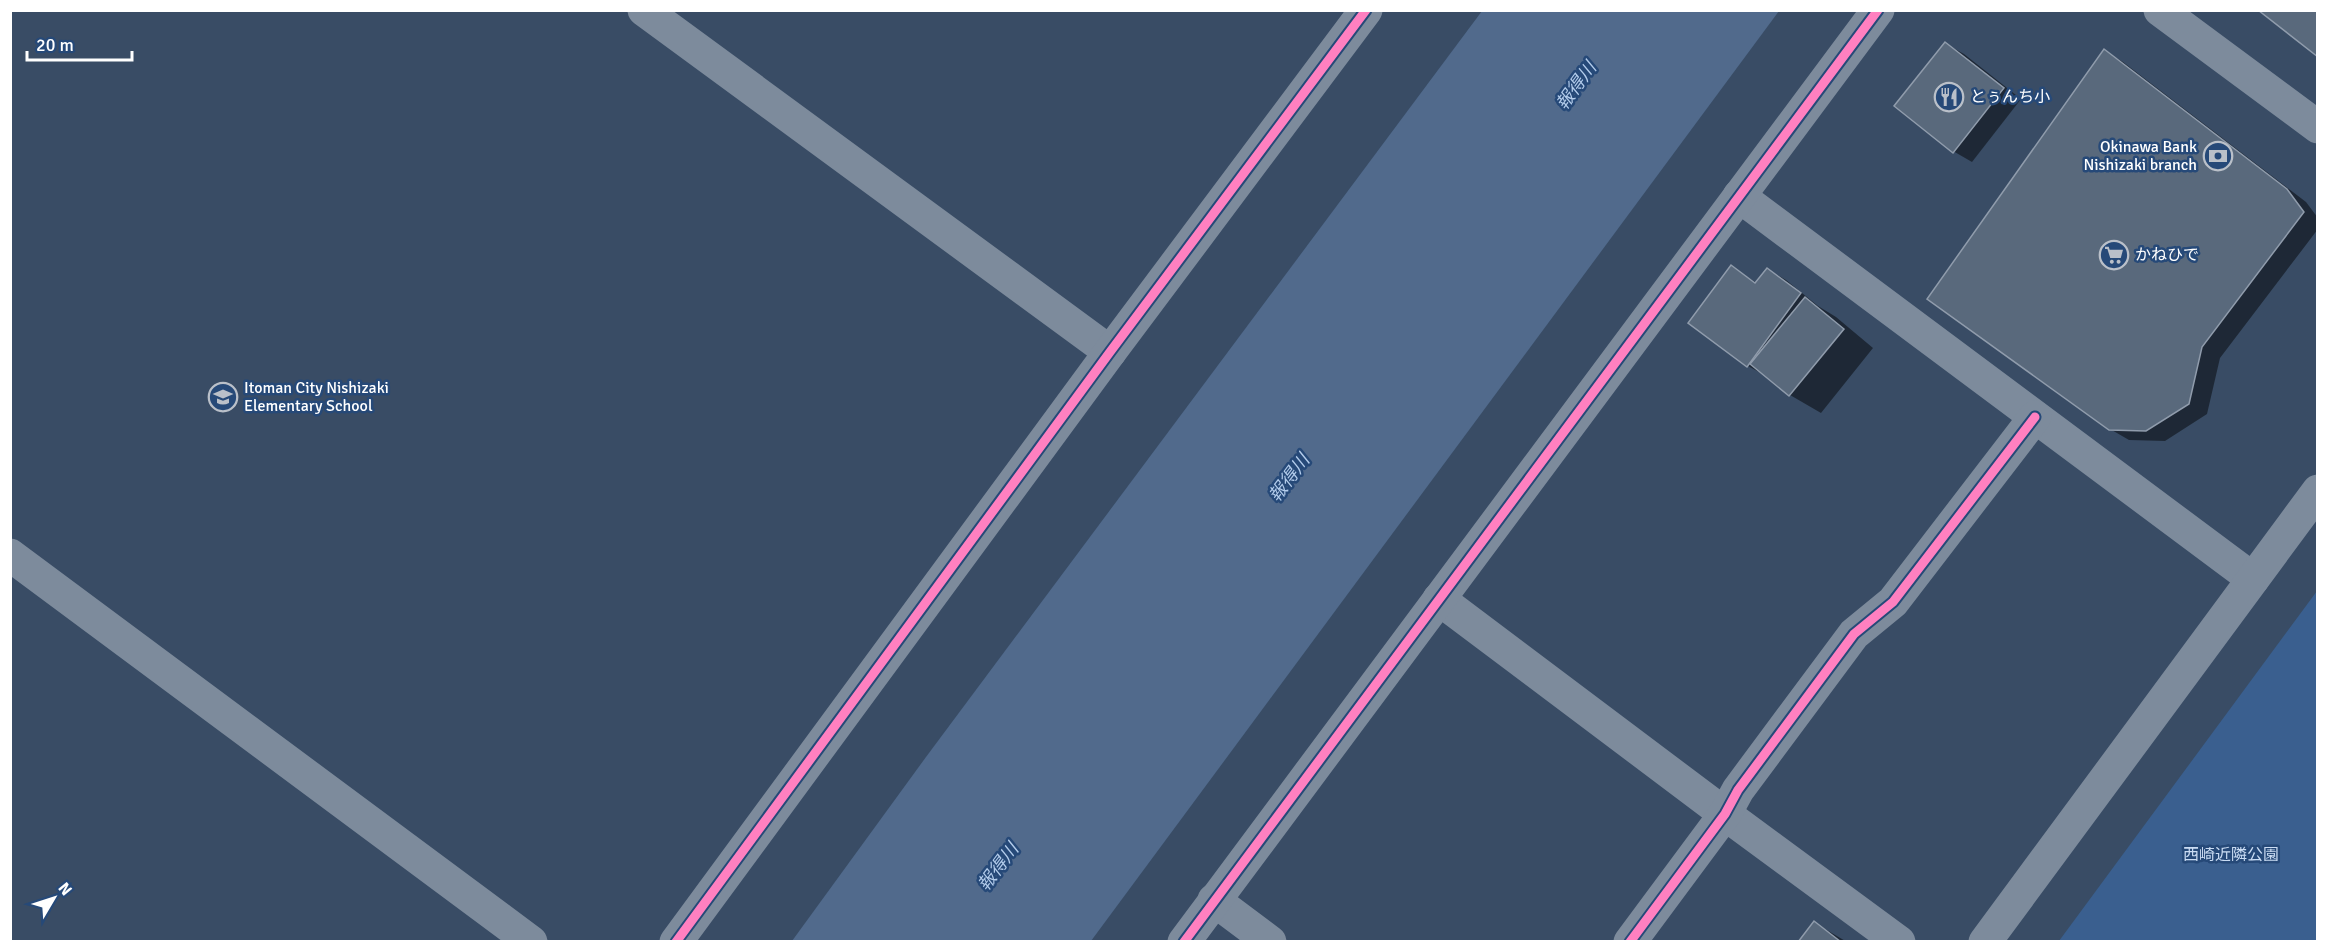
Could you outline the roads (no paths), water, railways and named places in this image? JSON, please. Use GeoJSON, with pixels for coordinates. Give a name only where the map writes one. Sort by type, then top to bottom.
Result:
{"type":"FeatureCollection","features":[{"type":"Feature","properties":{"kind":"street"},"geometry":{"type":"LineString","coordinates":[[644,10],[1110,352]]}},
{"type":"Feature","properties":{"kind":"street"},"geometry":{"type":"LineString","coordinates":[[676,942],[1110,352],[1366,10]]}},
{"type":"Feature","properties":{"kind":"street"},"geometry":{"type":"LineString","coordinates":[[1184,942],[1878,10]]}},
{"type":"Feature","properties":{"kind":"street"},"geometry":{"type":"LineString","coordinates":[[2160,10],[2318,127]]}},
{"type":"Feature","properties":{"kind":"street"},"geometry":{"type":"LineString","coordinates":[[1739,196],[2253,579]]}},
{"type":"Feature","properties":{"kind":"street"},"geometry":{"type":"LineString","coordinates":[[1630,942],[1725,814],[1738,790],[1854,634],[1893,602],[2034,417]]}},
{"type":"Feature","properties":{"kind":"street"},"geometry":{"type":"LineString","coordinates":[[1985,942],[2318,491]]}},
{"type":"Feature","properties":{"kind":"street"},"geometry":{"type":"LineString","coordinates":[[10,555],[531,942]]}},
{"type":"Feature","properties":{"kind":"street"},"geometry":{"type":"LineString","coordinates":[[1439,599],[1899,942]]}},
{"type":"Feature","properties":{"kind":"street"},"geometry":{"type":"LineString","coordinates":[[1214,900],[1269,942]]}},
{"type":"Feature","properties":{"kind":"water","name":"報得川"},"geometry":{"type":"Polygon","coordinates":[[[1482,11],[1779,11],[1091,941],[792,941],[926,757],[1482,11]]]}},
{"type":"Feature","properties":{"kind":"place","name":"とぅんち小"},"geometry":{"type":"Point","coordinates":[1949,97]}},
{"type":"Feature","properties":{"kind":"place","name":"Okinawa Bank Nishizaki branch"},"geometry":{"type":"Point","coordinates":[2218,156]}},
{"type":"Feature","properties":{"kind":"place","name":"かねひで"},"geometry":{"type":"Point","coordinates":[2114,255]}},
{"type":"Feature","properties":{"kind":"place","name":"Itoman City Nishizaki Elementary School"},"geometry":{"type":"Point","coordinates":[223,397]}},
{"type":"Feature","properties":{"kind":"park label","name":"西崎近隣公園"},"geometry":{"type":"Point","coordinates":[2231,855]}}]}
